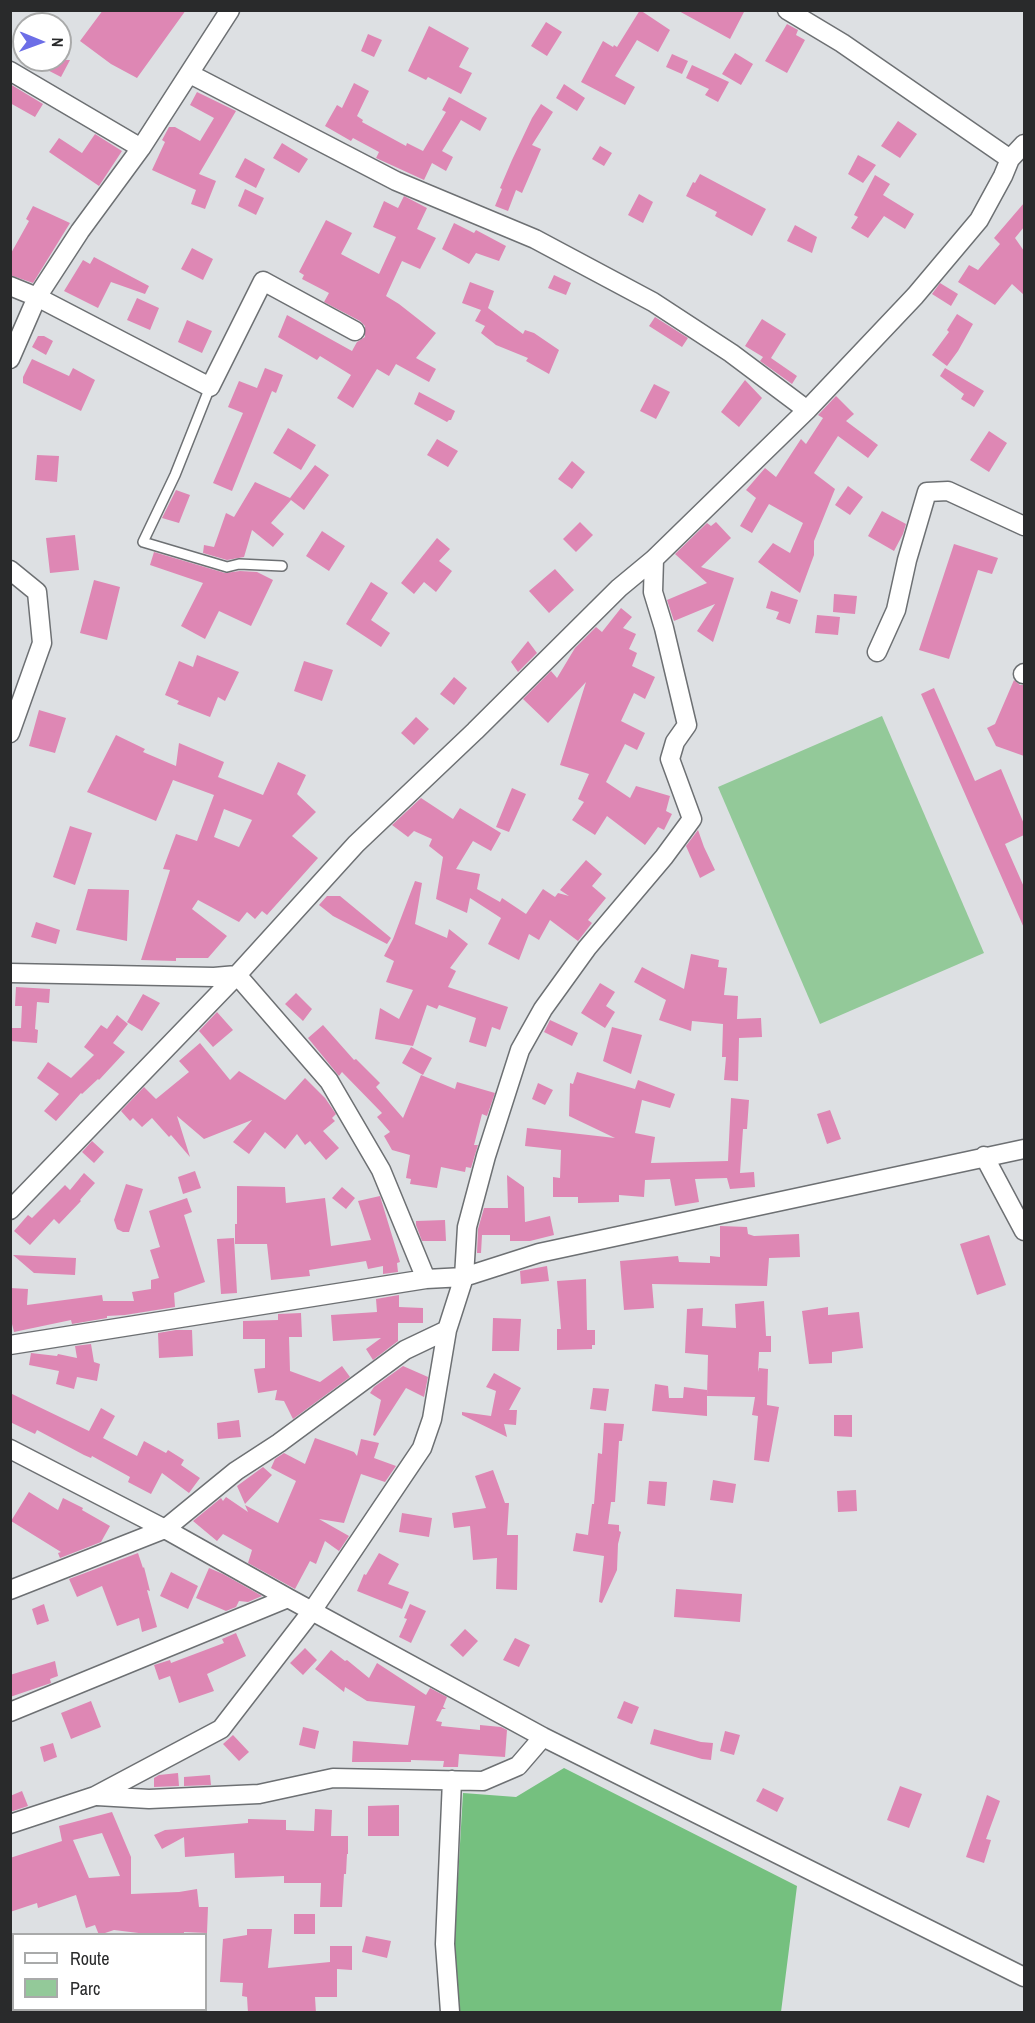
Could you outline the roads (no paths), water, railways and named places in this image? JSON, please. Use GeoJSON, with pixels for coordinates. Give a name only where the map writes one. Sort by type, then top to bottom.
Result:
{"type":"FeatureCollection","features":[{"type":"Feature","properties":{"kind":"street"},"geometry":{"type":"LineString","coordinates":[[10,359],[37,297],[80,231],[141,148],[230,10]]}},
{"type":"Feature","properties":{"kind":"street"},"geometry":{"type":"LineString","coordinates":[[787,10],[842,43],[1010,159]]}},
{"type":"Feature","properties":{"kind":"street"},"geometry":{"type":"LineString","coordinates":[[10,71],[141,148]]}},
{"type":"Feature","properties":{"kind":"street"},"geometry":{"type":"LineString","coordinates":[[190,74],[396,181],[535,239],[653,302],[731,353],[807,410]]}},
{"type":"Feature","properties":{"kind":"street"},"geometry":{"type":"LineString","coordinates":[[10,1210],[237,975],[356,844],[619,588],[654,559],[807,410],[915,296],[979,220],[1010,159],[1024,144]]}},
{"type":"Feature","properties":{"kind":"street"},"geometry":{"type":"LineString","coordinates":[[10,286],[37,297],[210,387],[263,281],[355,332]]}},
{"type":"Feature","properties":{"kind":"street"},"geometry":{"type":"LineString","coordinates":[[877,652],[896,610],[907,560],[927,492],[948,491],[1024,526]]}},
{"type":"Feature","properties":{"kind":"street"},"geometry":{"type":"LineString","coordinates":[[10,1824],[95,1796],[221,1729],[312,1611],[422,1448],[432,1419],[447,1330],[464,1277],[467,1227],[486,1156],[520,1050],[543,1009],[587,948],[664,857],[692,819],[670,759],[675,742],[687,725],[653,592],[654,559]]}},
{"type":"Feature","properties":{"kind":"street"},"geometry":{"type":"LineString","coordinates":[[10,570],[37,592],[42,643],[10,733]]}},
{"type":"Feature","properties":{"kind":"street"},"geometry":{"type":"LineString","coordinates":[[10,973],[214,977],[237,975]]}},
{"type":"Feature","properties":{"kind":"street"},"geometry":{"type":"LineString","coordinates":[[237,975],[329,1081],[381,1170],[426,1279]]}},
{"type":"Feature","properties":{"kind":"street"},"geometry":{"type":"LineString","coordinates":[[10,1345],[426,1279],[464,1277],[539,1253],[1024,1149]]}},
{"type":"Feature","properties":{"kind":"street"},"geometry":{"type":"LineString","coordinates":[[984,1156],[1024,1231]]}},
{"type":"Feature","properties":{"kind":"street"},"geometry":{"type":"LineString","coordinates":[[10,1590],[165,1529],[236,1471],[279,1443],[405,1350],[447,1330]]}},
{"type":"Feature","properties":{"kind":"street"},"geometry":{"type":"LineString","coordinates":[[10,1449],[165,1529],[543,1737],[1024,1977]]}},
{"type":"Feature","properties":{"kind":"street"},"geometry":{"type":"LineString","coordinates":[[10,1712],[288,1598]]}},
{"type":"Feature","properties":{"kind":"street"},"geometry":{"type":"LineString","coordinates":[[95,1796],[149,1799],[260,1794],[333,1778],[483,1781],[518,1766],[543,1737]]}},
{"type":"Feature","properties":{"kind":"street"},"geometry":{"type":"LineString","coordinates":[[450,2013],[445,1944],[452,1780]]}},
{"type":"Feature","properties":{"kind":"lane"},"geometry":{"type":"LineString","coordinates":[[210,387],[175,475],[143,542],[227,567],[239,564],[282,566]]}}]}
